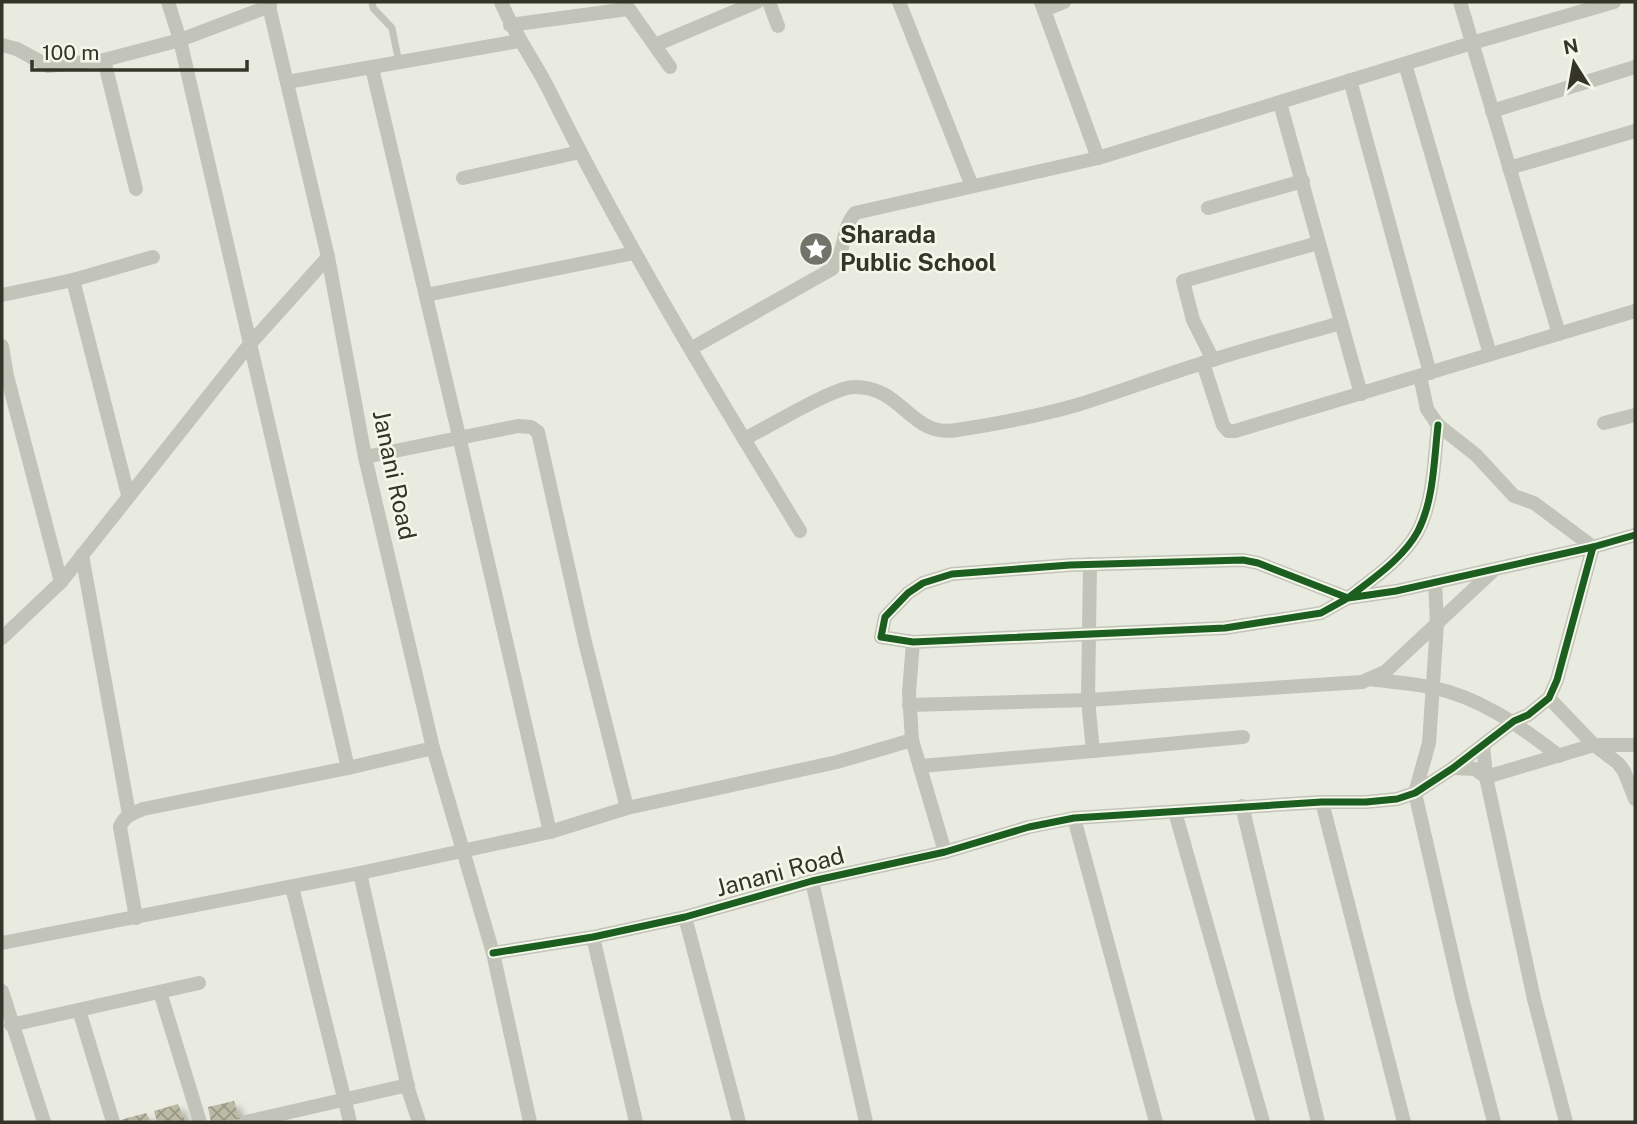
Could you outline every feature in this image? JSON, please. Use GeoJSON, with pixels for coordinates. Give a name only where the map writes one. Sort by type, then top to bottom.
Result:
{"type":"FeatureCollection","features":[{"type":"Feature","properties":{"kind":"street"},"geometry":{"type":"LineString","coordinates":[[167,2],[180,40],[348,768]]}},
{"type":"Feature","properties":{"kind":"street"},"geometry":{"type":"LineString","coordinates":[[501,2],[510,25],[539,69],[634,253],[800,531]]}},
{"type":"Feature","properties":{"kind":"street"},"geometry":{"type":"LineString","coordinates":[[655,45],[757,2]]}},
{"type":"Feature","properties":{"kind":"street"},"geometry":{"type":"LineString","coordinates":[[769,2],[778,26]]}},
{"type":"Feature","properties":{"kind":"street"},"geometry":{"type":"LineString","coordinates":[[899,2],[972,186]]}},
{"type":"Feature","properties":{"kind":"street"},"geometry":{"type":"LineString","coordinates":[[1064,2],[1042,6],[1098,158]]}},
{"type":"Feature","properties":{"kind":"street"},"geometry":{"type":"LineString","coordinates":[[1460,2],[1559,334]]}},
{"type":"Feature","properties":{"kind":"street"},"geometry":{"type":"LineString","coordinates":[[692,348],[832,269],[841,255],[847,225],[855,213],[1098,158],[1614,2]]}},
{"type":"Feature","properties":{"kind":"street"},"geometry":{"type":"LineString","coordinates":[[2,45],[17,49],[48,66],[104,60],[180,40],[269,4]]}},
{"type":"Feature","properties":{"kind":"street","name":"Janani Road"},"geometry":{"type":"LineString","coordinates":[[269,4],[328,257],[365,457],[433,748],[493,954],[530,1122]]}},
{"type":"Feature","properties":{"kind":"street"},"geometry":{"type":"LineString","coordinates":[[510,25],[626,5],[670,66]]}},
{"type":"Feature","properties":{"kind":"street"},"geometry":{"type":"LineString","coordinates":[[287,82],[519,41]]}},
{"type":"Feature","properties":{"kind":"street"},"geometry":{"type":"LineString","coordinates":[[104,60],[136,189]]}},
{"type":"Feature","properties":{"kind":"street"},"geometry":{"type":"LineString","coordinates":[[1405,64],[1490,354]]}},
{"type":"Feature","properties":{"kind":"street"},"geometry":{"type":"LineString","coordinates":[[1492,111],[1635,67]]}},
{"type":"Feature","properties":{"kind":"street"},"geometry":{"type":"LineString","coordinates":[[372,68],[460,436],[550,832]]}},
{"type":"Feature","properties":{"kind":"street"},"geometry":{"type":"LineString","coordinates":[[1350,80],[1425,375],[1427,409],[1438,425],[1476,455],[1514,496],[1534,503],[1593,547]]}},
{"type":"Feature","properties":{"kind":"street"},"geometry":{"type":"LineString","coordinates":[[1280,103],[1361,394]]}},
{"type":"Feature","properties":{"kind":"street"},"geometry":{"type":"LineString","coordinates":[[1509,169],[1635,131]]}},
{"type":"Feature","properties":{"kind":"street"},"geometry":{"type":"LineString","coordinates":[[463,178],[580,152]]}},
{"type":"Feature","properties":{"kind":"street"},"geometry":{"type":"LineString","coordinates":[[1208,208],[1303,181]]}},
{"type":"Feature","properties":{"kind":"street"},"geometry":{"type":"LineString","coordinates":[[1318,243],[1183,281],[1208,361],[1223,425],[1228,431],[1262,424],[1635,310]]}},
{"type":"Feature","properties":{"kind":"street"},"geometry":{"type":"LineString","coordinates":[[426,295],[634,253]]}},
{"type":"Feature","properties":{"kind":"street"},"geometry":{"type":"LineString","coordinates":[[2,295],[73,280],[153,257]]}},
{"type":"Feature","properties":{"kind":"street"},"geometry":{"type":"LineString","coordinates":[[4,637],[61,582],[249,345],[328,257]]}},
{"type":"Feature","properties":{"kind":"street"},"geometry":{"type":"LineString","coordinates":[[73,280],[128,495]]}},
{"type":"Feature","properties":{"kind":"street"},"geometry":{"type":"LineString","coordinates":[[744,439],[834,392],[852,387],[873,388],[888,394],[919,423],[938,430],[951,431],[1076,405],[1208,361],[1341,323]]}},
{"type":"Feature","properties":{"kind":"street"},"geometry":{"type":"LineString","coordinates":[[2,345],[7,376],[61,582]]}},
{"type":"Feature","properties":{"kind":"street"},"geometry":{"type":"LineString","coordinates":[[1604,423],[1635,415]]}},
{"type":"Feature","properties":{"kind":"street"},"geometry":{"type":"LineString","coordinates":[[1438,425],[1429,496],[1418,531],[1395,560],[1348,598],[1321,613],[1225,628],[913,642],[881,637],[885,617],[908,593],[923,583],[952,574],[1090,564],[1243,560],[1258,563],[1348,598],[1435,582],[1635,535]]}},
{"type":"Feature","properties":{"kind":"street"},"geometry":{"type":"LineString","coordinates":[[365,457],[518,426],[531,427],[538,432],[626,808]]}},
{"type":"Feature","properties":{"kind":"street"},"geometry":{"type":"LineString","coordinates":[[1415,793],[1549,698],[1557,680],[1593,547]]}},
{"type":"Feature","properties":{"kind":"street"},"geometry":{"type":"LineString","coordinates":[[82,555],[129,814]]}},
{"type":"Feature","properties":{"kind":"street"},"geometry":{"type":"LineString","coordinates":[[1090,564],[1088,700],[1093,751]]}},
{"type":"Feature","properties":{"kind":"street"},"geometry":{"type":"LineString","coordinates":[[1370,679],[1385,672],[1496,568]]}},
{"type":"Feature","properties":{"kind":"street"},"geometry":{"type":"LineString","coordinates":[[1435,582],[1437,624],[1429,743],[1415,793],[1462,998],[1494,1122]]}},
{"type":"Feature","properties":{"kind":"street"},"geometry":{"type":"LineString","coordinates":[[2,621],[4,637]]}},
{"type":"Feature","properties":{"kind":"street"},"geometry":{"type":"LineString","coordinates":[[913,642],[909,705],[912,740],[945,852]]}},
{"type":"Feature","properties":{"kind":"street"},"geometry":{"type":"LineString","coordinates":[[909,705],[1088,700],[1370,679],[1432,687],[1481,704],[1514,721],[1559,756]]}},
{"type":"Feature","properties":{"kind":"street"},"geometry":{"type":"LineString","coordinates":[[1549,698],[1594,745],[1618,763],[1635,799]]}},
{"type":"Feature","properties":{"kind":"street"},"geometry":{"type":"LineString","coordinates":[[921,766],[1243,737]]}},
{"type":"Feature","properties":{"kind":"street"},"geometry":{"type":"LineString","coordinates":[[2,943],[292,887],[550,832],[626,808],[837,762],[912,740]]}},
{"type":"Feature","properties":{"kind":"street"},"geometry":{"type":"LineString","coordinates":[[1483,745],[1486,777],[1535,999],[1566,1122]]}},
{"type":"Feature","properties":{"kind":"street"},"geometry":{"type":"LineString","coordinates":[[1486,777],[1594,745],[1635,745]]}},
{"type":"Feature","properties":{"kind":"street"},"geometry":{"type":"LineString","coordinates":[[136,918],[120,827],[129,814],[433,748]]}},
{"type":"Feature","properties":{"kind":"street"},"geometry":{"type":"LineString","coordinates":[[1453,768],[1475,769],[1486,777]]}},
{"type":"Feature","properties":{"kind":"street","name":"Janani Road"},"geometry":{"type":"LineString","coordinates":[[493,954],[593,937],[685,917],[812,881],[945,852],[1030,827],[1074,818],[1242,806],[1366,802],[1397,799],[1415,793]]}},
{"type":"Feature","properties":{"kind":"street"},"geometry":{"type":"LineString","coordinates":[[1322,802],[1404,1122]]}},
{"type":"Feature","properties":{"kind":"street"},"geometry":{"type":"LineString","coordinates":[[1242,806],[1318,1122]]}},
{"type":"Feature","properties":{"kind":"street"},"geometry":{"type":"LineString","coordinates":[[1175,812],[1263,1122]]}},
{"type":"Feature","properties":{"kind":"street"},"geometry":{"type":"LineString","coordinates":[[1074,818],[1156,1122]]}},
{"type":"Feature","properties":{"kind":"street"},"geometry":{"type":"LineString","coordinates":[[360,873],[408,1085],[419,1122]]}},
{"type":"Feature","properties":{"kind":"street"},"geometry":{"type":"LineString","coordinates":[[812,881],[866,1122]]}},
{"type":"Feature","properties":{"kind":"street"},"geometry":{"type":"LineString","coordinates":[[292,887],[351,1122]]}},
{"type":"Feature","properties":{"kind":"street"},"geometry":{"type":"LineString","coordinates":[[685,917],[739,1122]]}},
{"type":"Feature","properties":{"kind":"street"},"geometry":{"type":"LineString","coordinates":[[593,937],[636,1122]]}},
{"type":"Feature","properties":{"kind":"street"},"geometry":{"type":"LineString","coordinates":[[11,1025],[200,983]]}},
{"type":"Feature","properties":{"kind":"street"},"geometry":{"type":"LineString","coordinates":[[2,991],[44,1122]]}},
{"type":"Feature","properties":{"kind":"street"},"geometry":{"type":"LineString","coordinates":[[160,992],[200,1122]]}},
{"type":"Feature","properties":{"kind":"street"},"geometry":{"type":"LineString","coordinates":[[79,1010],[113,1122]]}},
{"type":"Feature","properties":{"kind":"street"},"geometry":{"type":"LineString","coordinates":[[246,1122],[408,1085]]}},
{"type":"Feature","properties":{"kind":"lane"},"geometry":{"type":"LineString","coordinates":[[372,2],[373,8],[391,28],[399,63]]}},
{"type":"Feature","properties":{"kind":"building"},"geometry":{"type":"Polygon","coordinates":[[[234,1101],[240,1119],[211,1122],[208,1107],[234,1101]]]}},
{"type":"Feature","properties":{"kind":"building"},"geometry":{"type":"Polygon","coordinates":[[[178,1104],[186,1122],[157,1122],[154,1111],[178,1104]]]}},
{"type":"Feature","properties":{"kind":"building"},"geometry":{"type":"Polygon","coordinates":[[[146,1113],[151,1122],[117,1122],[117,1121],[146,1113]]]}},
{"type":"Feature","properties":{"kind":"cycle path"},"geometry":{"type":"LineString","coordinates":[[1438,425],[1430,493],[1418,531],[1396,559],[1348,598],[1258,563],[1243,560],[1070,565],[952,574],[923,583],[908,593],[885,617],[881,637],[913,642],[1225,628],[1321,613],[1348,598],[1396,591],[1593,547]]}},
{"type":"Feature","properties":{"kind":"cycle path"},"geometry":{"type":"LineString","coordinates":[[493,953],[593,937],[685,917],[812,881],[945,852],[1029,827],[1074,818],[1322,802],[1366,802],[1397,799],[1415,793],[1549,698],[1557,680],[1593,547],[1635,535]]}},
{"type":"Feature","properties":{"kind":"place","name":"Sharada Public School"},"geometry":{"type":"Point","coordinates":[816,249]}}]}
